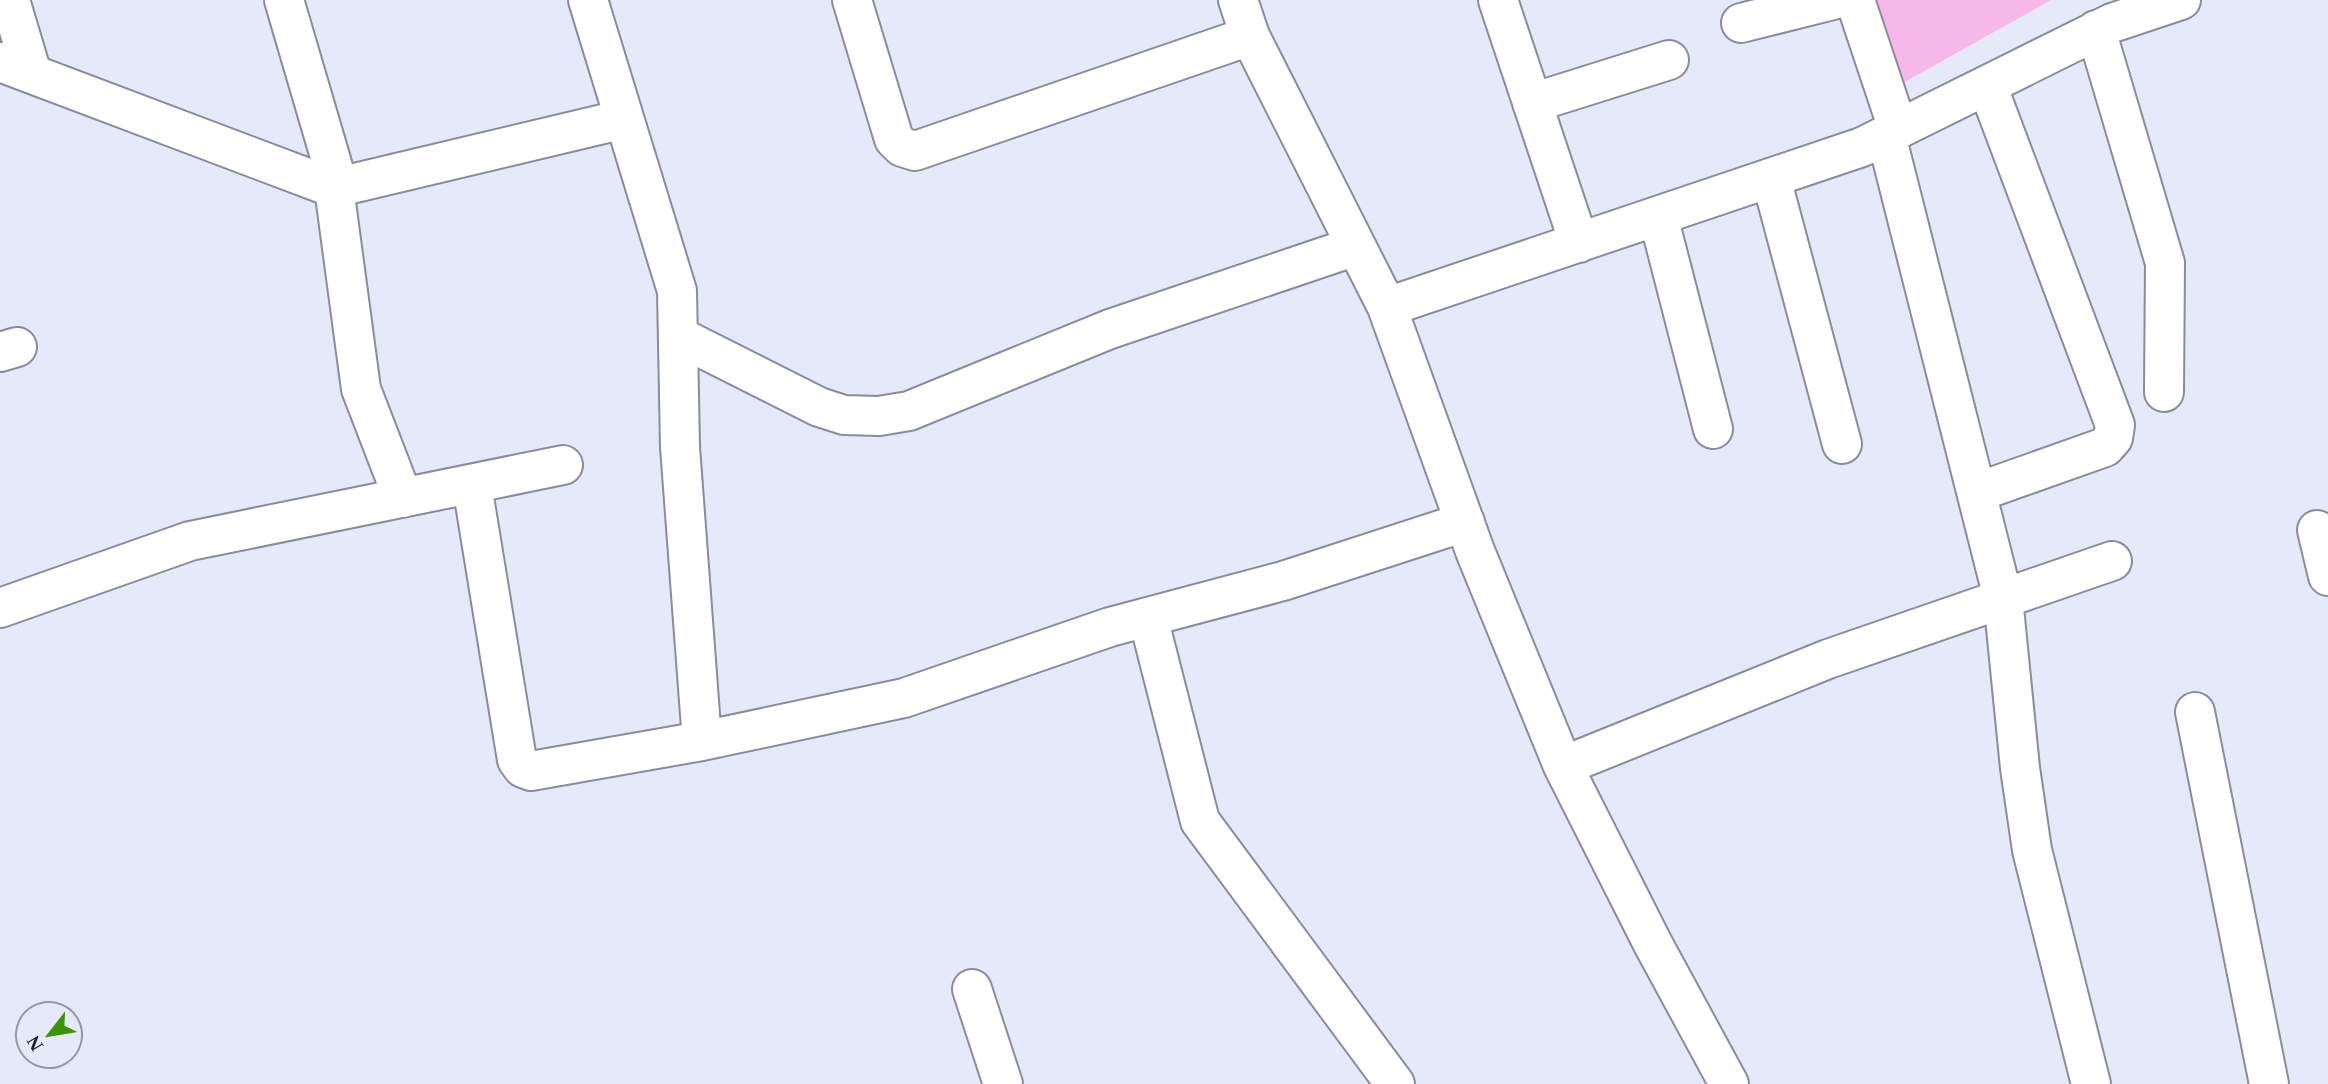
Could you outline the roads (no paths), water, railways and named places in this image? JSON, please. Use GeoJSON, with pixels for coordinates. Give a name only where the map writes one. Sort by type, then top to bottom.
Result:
{"type":"FeatureCollection","features":[{"type":"Feature","properties":{"kind":"street"},"geometry":{"type":"LineString","coordinates":[[10,0],[16,68],[334,188],[624,119]]}},
{"type":"Feature","properties":{"kind":"street"},"geometry":{"type":"LineString","coordinates":[[284,0],[333,167],[361,388],[402,498]]}},
{"type":"Feature","properties":{"kind":"street"},"geometry":{"type":"LineString","coordinates":[[587,0],[677,291],[680,447],[702,741]]}},
{"type":"Feature","properties":{"kind":"street"},"geometry":{"type":"LineString","coordinates":[[852,0],[894,139],[902,147],[915,150],[1250,36]]}},
{"type":"Feature","properties":{"kind":"street"},"geometry":{"type":"LineString","coordinates":[[1238,0],[1250,36],[1387,307],[1465,522],[1563,766],[1653,944],[1729,1084]]}},
{"type":"Feature","properties":{"kind":"street"},"geometry":{"type":"LineString","coordinates":[[1498,0],[1578,243]]}},
{"type":"Feature","properties":{"kind":"street"},"geometry":{"type":"LineString","coordinates":[[1741,23],[1833,0]]}},
{"type":"Feature","properties":{"kind":"street"},"geometry":{"type":"LineString","coordinates":[[1855,0],[1892,132],[2003,598],[2020,768],[2032,850],[2091,1084]]}},
{"type":"Feature","properties":{"kind":"street"},"geometry":{"type":"LineString","coordinates":[[1387,307],[1862,146],[2096,30],[2129,8],[2181,0]]}},
{"type":"Feature","properties":{"kind":"street"},"geometry":{"type":"LineString","coordinates":[[2096,30],[2165,263],[2164,393]]}},
{"type":"Feature","properties":{"kind":"street"},"geometry":{"type":"LineString","coordinates":[[1532,103],[1669,60]]}},
{"type":"Feature","properties":{"kind":"street"},"geometry":{"type":"LineString","coordinates":[[1978,492],[2105,447],[2113,438],[2115,425],[1987,85]]}},
{"type":"Feature","properties":{"kind":"street"},"geometry":{"type":"LineString","coordinates":[[1771,178],[1842,444]]}},
{"type":"Feature","properties":{"kind":"street"},"geometry":{"type":"LineString","coordinates":[[1658,216],[1713,429]]}},
{"type":"Feature","properties":{"kind":"street"},"geometry":{"type":"LineString","coordinates":[[678,336],[819,407],[844,415],[879,416],[909,411],[1110,329],[1356,246]]}},
{"type":"Feature","properties":{"kind":"street"},"geometry":{"type":"LineString","coordinates":[[0,608],[190,541],[563,465]]}},
{"type":"Feature","properties":{"kind":"street"},"geometry":{"type":"LineString","coordinates":[[472,485],[517,760],[523,768],[531,771],[702,741],[904,698],[1110,627],[1283,581],[1465,522]]}},
{"type":"Feature","properties":{"kind":"street"},"geometry":{"type":"LineString","coordinates":[[2317,530],[2328,576]]}},
{"type":"Feature","properties":{"kind":"street"},"geometry":{"type":"LineString","coordinates":[[1563,766],[1828,659],[2112,561]]}},
{"type":"Feature","properties":{"kind":"street"},"geometry":{"type":"LineString","coordinates":[[1148,617],[1200,821],[1395,1084]]}},
{"type":"Feature","properties":{"kind":"street"},"geometry":{"type":"LineString","coordinates":[[2195,712],[2269,1084]]}},
{"type":"Feature","properties":{"kind":"street"},"geometry":{"type":"LineString","coordinates":[[972,989],[1003,1084]]}}]}
